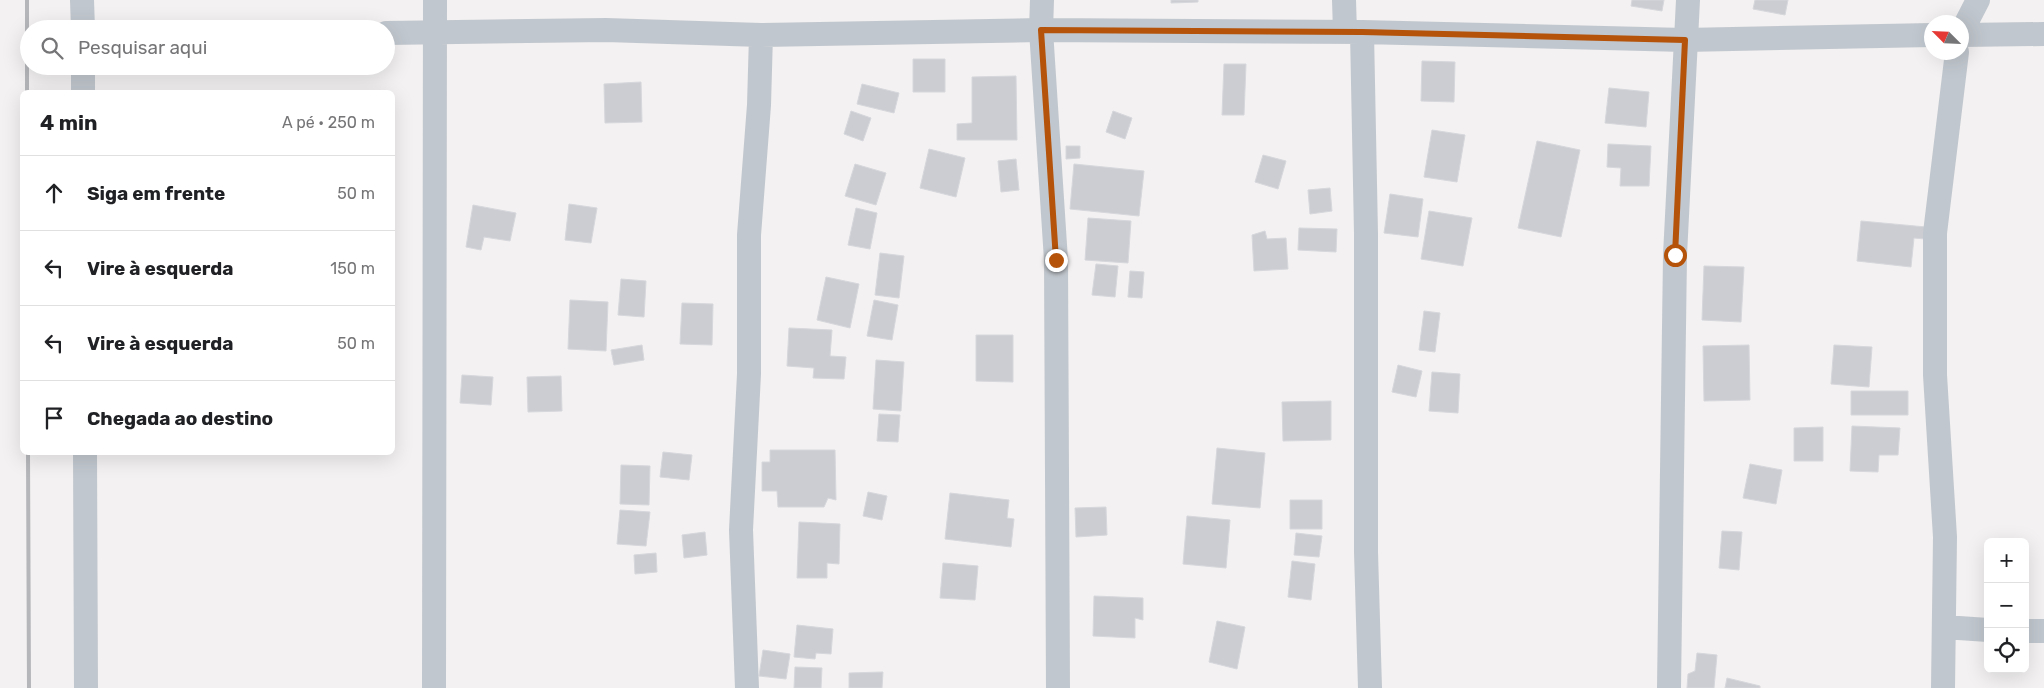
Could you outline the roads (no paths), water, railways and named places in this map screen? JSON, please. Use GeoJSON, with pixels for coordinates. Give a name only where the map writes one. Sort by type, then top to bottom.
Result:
{"type":"FeatureCollection","features":[{"type":"Feature","properties":{"kind":"street"},"geometry":{"type":"LineString","coordinates":[[82,0],[83,20]]}},
{"type":"Feature","properties":{"kind":"street"},"geometry":{"type":"LineString","coordinates":[[434,688],[437,32],[435,0]]}},
{"type":"Feature","properties":{"kind":"street"},"geometry":{"type":"LineString","coordinates":[[1042,0],[1041,30],[1056,260],[1058,688]]}},
{"type":"Feature","properties":{"kind":"street"},"geometry":{"type":"LineString","coordinates":[[1344,0],[1353,32],[1366,234],[1366,552],[1370,688]]}},
{"type":"Feature","properties":{"kind":"street"},"geometry":{"type":"LineString","coordinates":[[1669,688],[1675,255],[1688,0]]}},
{"type":"Feature","properties":{"kind":"street"},"geometry":{"type":"LineString","coordinates":[[1969,19],[1978,0]]}},
{"type":"Feature","properties":{"kind":"street"},"geometry":{"type":"LineString","coordinates":[[395,33],[606,30],[761,35],[1041,30],[1353,32],[1685,40],[1924,35]]}},
{"type":"Feature","properties":{"kind":"street"},"geometry":{"type":"LineString","coordinates":[[1969,33],[2044,34]]}},
{"type":"Feature","properties":{"kind":"street"},"geometry":{"type":"LineString","coordinates":[[748,688],[741,530],[749,374],[749,235],[759,105],[761,35]]}},
{"type":"Feature","properties":{"kind":"street"},"geometry":{"type":"LineString","coordinates":[[1943,688],[1945,537],[1935,374],[1935,233],[1956,60]]}},
{"type":"Feature","properties":{"kind":"street"},"geometry":{"type":"LineString","coordinates":[[83,75],[83,90]]}},
{"type":"Feature","properties":{"kind":"street"},"geometry":{"type":"LineString","coordinates":[[84,455],[86,688]]}},
{"type":"Feature","properties":{"kind":"street"},"geometry":{"type":"LineString","coordinates":[[1944,627],[1984,630]]}},
{"type":"Feature","properties":{"kind":"street"},"geometry":{"type":"LineString","coordinates":[[2029,632],[2044,631]]}},
{"type":"Feature","properties":{"kind":"railway"},"geometry":{"type":"LineString","coordinates":[[27,0],[27,20]]}},
{"type":"Feature","properties":{"kind":"railway"},"geometry":{"type":"LineString","coordinates":[[27,75],[27,90]]}},
{"type":"Feature","properties":{"kind":"railway"},"geometry":{"type":"LineString","coordinates":[[28,455],[29,688]]}}]}
